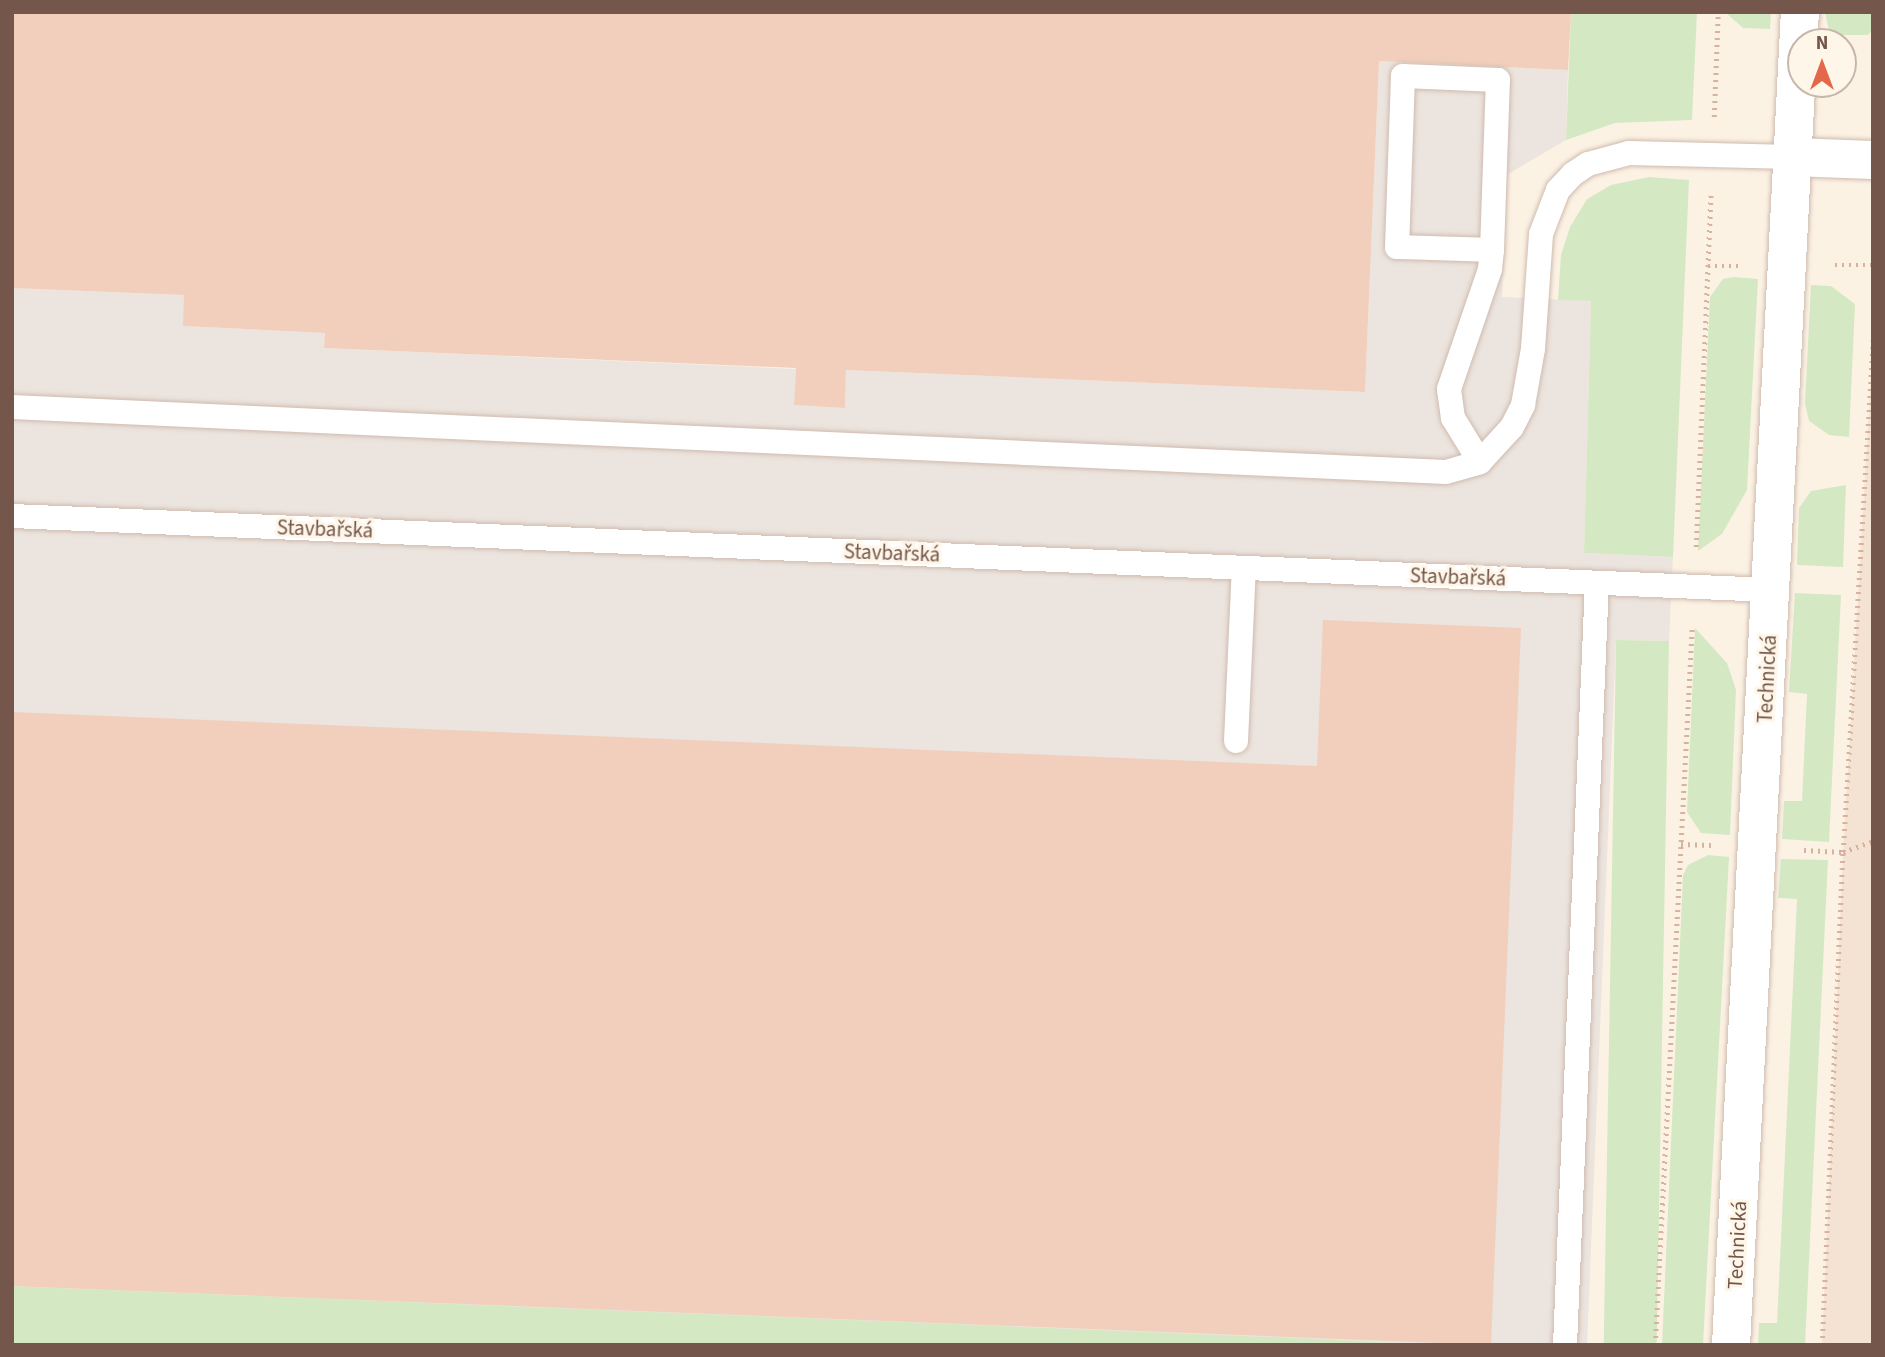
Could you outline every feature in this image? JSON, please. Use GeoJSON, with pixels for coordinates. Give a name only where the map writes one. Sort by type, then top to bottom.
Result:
{"type":"FeatureCollection","features":[{"type":"Feature","properties":{"kind":"street","name":"Technická"},"geometry":{"type":"LineString","coordinates":[[1731,1345],[1800,12]]}},
{"type":"Feature","properties":{"kind":"street"},"geometry":{"type":"LineString","coordinates":[[1792,158],[1873,160]]}},
{"type":"Feature","properties":{"kind":"lane"},"geometry":{"type":"LineString","coordinates":[[1480,462],[1453,418],[1449,388],[1492,250],[1498,79],[1403,76],[1397,247],[1492,250]]}},
{"type":"Feature","properties":{"kind":"lane"},"geometry":{"type":"LineString","coordinates":[[12,407],[1408,473],[1447,472],[1480,462],[1512,427],[1522,405],[1532,360],[1541,234],[1558,190],[1573,174],[1588,164],[1629,153],[1792,158]]}},
{"type":"Feature","properties":{"kind":"lane","name":"Stavbařská"},"geometry":{"type":"LineString","coordinates":[[12,516],[1771,590]]}},
{"type":"Feature","properties":{"kind":"lane"},"geometry":{"type":"LineString","coordinates":[[1237,741],[1244,568]]}},
{"type":"Feature","properties":{"kind":"lane"},"geometry":{"type":"LineString","coordinates":[[1565,1345],[1597,583]]}},
{"type":"Feature","properties":{"kind":"path"},"geometry":{"type":"LineString","coordinates":[[1656,1345],[1695,586],[1708,266]]}},
{"type":"Feature","properties":{"kind":"path"},"geometry":{"type":"LineString","coordinates":[[1821,1345],[1843,852],[1873,339]]}},
{"type":"Feature","properties":{"kind":"shaded area"},"geometry":{"type":"Polygon","coordinates":[[[1379,61],[1568,70],[1566,140],[1508,174],[1502,297],[1591,301],[1584,553],[1673,557],[1669,641],[1616,640],[1587,1345],[1436,1345],[12,1286],[12,288],[184,295],[184,326],[325,333],[324,348],[796,369],[794,405],[845,408],[846,370],[1365,392],[1379,61]]]}},
{"type":"Feature","properties":{"kind":"shaded area"},"geometry":{"type":"Polygon","coordinates":[[[1873,339],[1873,1345],[1822,1345],[1843,852],[1873,339]]]}},
{"type":"Feature","properties":{"kind":"green space"},"geometry":{"type":"Polygon","coordinates":[[[1571,12],[1697,12],[1692,120],[1615,123],[1566,140],[1571,12]]]}},
{"type":"Feature","properties":{"kind":"green space"},"geometry":{"type":"Polygon","coordinates":[[[1725,12],[1771,12],[1770,29],[1743,28],[1725,12]]]}},
{"type":"Feature","properties":{"kind":"green space"},"geometry":{"type":"Polygon","coordinates":[[[1825,12],[1873,12],[1873,29],[1868,35],[1857,35],[1857,28],[1828,28],[1825,12]]]}},
{"type":"Feature","properties":{"kind":"green space"},"geometry":{"type":"Polygon","coordinates":[[[1649,177],[1689,180],[1673,557],[1584,553],[1591,301],[1558,300],[1561,255],[1570,227],[1587,199],[1611,185],[1649,177]]]}},
{"type":"Feature","properties":{"kind":"green space"},"geometry":{"type":"Polygon","coordinates":[[[1723,279],[1758,279],[1747,490],[1722,534],[1698,551],[1710,297],[1723,279]]]}},
{"type":"Feature","properties":{"kind":"green space"},"geometry":{"type":"Polygon","coordinates":[[[1811,285],[1831,286],[1855,304],[1849,437],[1829,435],[1809,421],[1805,404],[1811,285]]]}},
{"type":"Feature","properties":{"kind":"green space"},"geometry":{"type":"Polygon","coordinates":[[[1846,485],[1843,567],[1797,565],[1799,508],[1811,491],[1846,485]]]}},
{"type":"Feature","properties":{"kind":"green space"},"geometry":{"type":"Polygon","coordinates":[[[1795,593],[1841,595],[1829,842],[1782,839],[1784,801],[1802,801],[1807,694],[1789,692],[1795,593]]]}},
{"type":"Feature","properties":{"kind":"green space"},"geometry":{"type":"Polygon","coordinates":[[[1695,628],[1727,663],[1736,690],[1730,835],[1701,833],[1687,812],[1695,628]]]}},
{"type":"Feature","properties":{"kind":"green space"},"geometry":{"type":"Polygon","coordinates":[[[1616,640],[1669,641],[1657,1345],[1604,1345],[1616,640]]]}},
{"type":"Feature","properties":{"kind":"green space"},"geometry":{"type":"Polygon","coordinates":[[[1708,855],[1729,857],[1703,1345],[1662,1345],[1683,875],[1688,865],[1708,855]]]}},
{"type":"Feature","properties":{"kind":"green space"},"geometry":{"type":"Polygon","coordinates":[[[1781,859],[1828,860],[1805,1345],[1758,1345],[1759,1323],[1777,1323],[1797,899],[1778,898],[1781,859]]]}},
{"type":"Feature","properties":{"kind":"green space"},"geometry":{"type":"Polygon","coordinates":[[[12,1286],[1293,1338],[1436,1345],[12,1345],[12,1286]]]}},
{"type":"Feature","properties":{"kind":"building"},"geometry":{"type":"Polygon","coordinates":[[[12,12],[1571,12],[1568,70],[1379,61],[1365,392],[846,370],[845,408],[794,405],[796,368],[324,348],[325,333],[183,326],[184,295],[12,288],[12,12]]]}},
{"type":"Feature","properties":{"kind":"building"},"geometry":{"type":"Polygon","coordinates":[[[1323,620],[1521,628],[1491,1345],[12,1286],[12,712],[1317,766],[1323,620]]]}}]}
